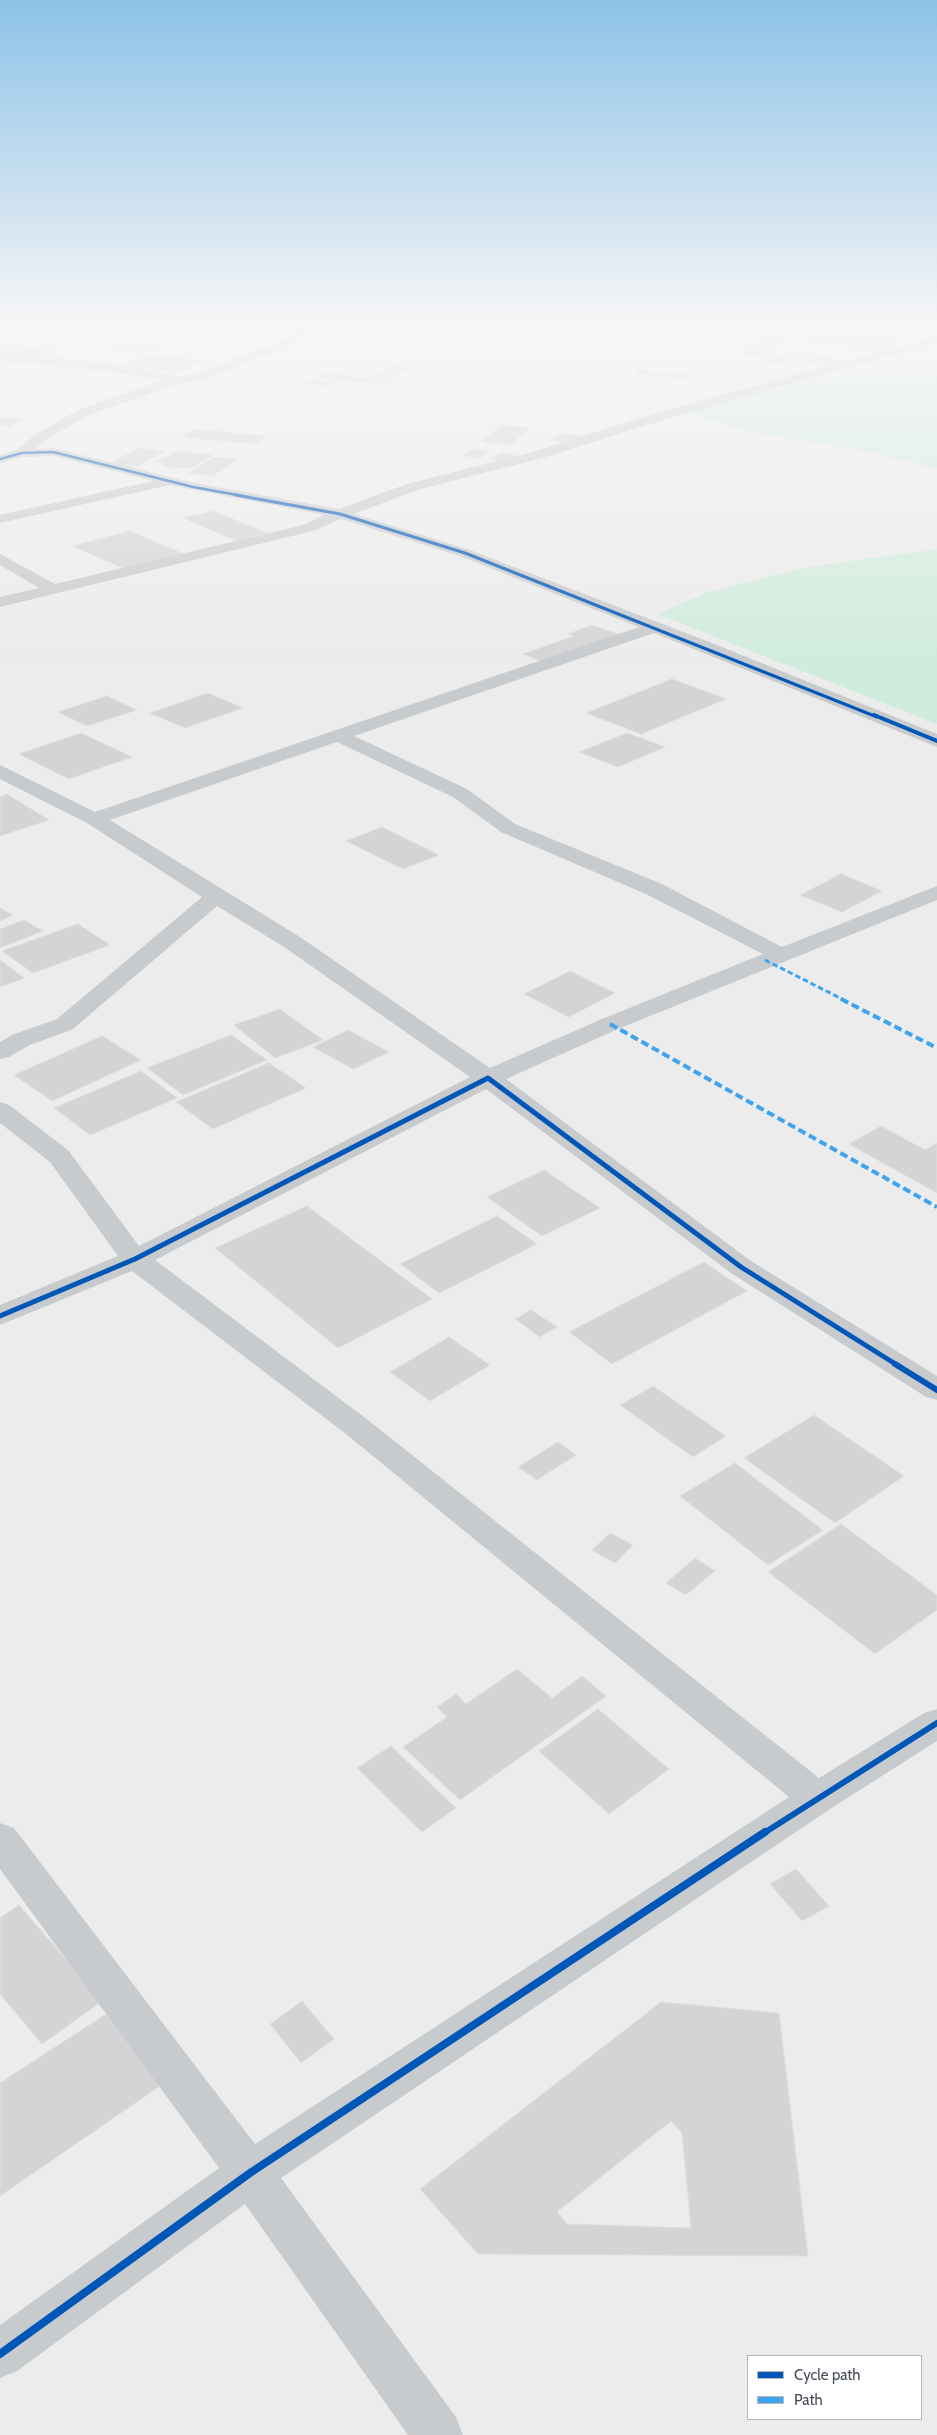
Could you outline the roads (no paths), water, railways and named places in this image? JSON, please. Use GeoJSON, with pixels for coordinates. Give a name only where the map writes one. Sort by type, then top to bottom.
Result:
{"type":"FeatureCollection","features":[{"type":"Feature","properties":{"kind":"street"},"geometry":{"type":"LineString","coordinates":[[22,453],[42,438]]}},
{"type":"Feature","properties":{"kind":"street"},"geometry":{"type":"LineString","coordinates":[[0,602],[308,528],[412,487],[541,454],[594,438]]}},
{"type":"Feature","properties":{"kind":"street"},"geometry":{"type":"LineString","coordinates":[[37,441],[53,452]]}},
{"type":"Feature","properties":{"kind":"street"},"geometry":{"type":"LineString","coordinates":[[0,458],[22,453],[53,452],[92,460],[169,481],[340,514],[465,553],[655,627],[937,741]]}},
{"type":"Feature","properties":{"kind":"street"},"geometry":{"type":"LineString","coordinates":[[0,519],[169,481]]}},
{"type":"Feature","properties":{"kind":"street"},"geometry":{"type":"LineString","coordinates":[[0,559],[52,588]]}},
{"type":"Feature","properties":{"kind":"street"},"geometry":{"type":"LineString","coordinates":[[94,819],[655,627]]}},
{"type":"Feature","properties":{"kind":"street"},"geometry":{"type":"LineString","coordinates":[[337,736],[460,793],[508,828],[654,889],[780,954]]}},
{"type":"Feature","properties":{"kind":"street"},"geometry":{"type":"LineString","coordinates":[[0,771],[94,819],[292,942],[488,1078],[741,1267],[937,1390]]}},
{"type":"Feature","properties":{"kind":"street"},"geometry":{"type":"LineString","coordinates":[[0,1316],[136,1258],[488,1078],[610,1024],[937,892]]}},
{"type":"Feature","properties":{"kind":"street"},"geometry":{"type":"LineString","coordinates":[[0,1052],[21,1040],[65,1024],[216,896]]}},
{"type":"Feature","properties":{"kind":"street"},"geometry":{"type":"LineString","coordinates":[[0,1110],[59,1156],[136,1258],[357,1428],[817,1798]]}},
{"type":"Feature","properties":{"kind":"street"},"geometry":{"type":"LineString","coordinates":[[0,2354],[250,2173],[817,1798],[937,1723]]}},
{"type":"Feature","properties":{"kind":"street"},"geometry":{"type":"LineString","coordinates":[[0,1839],[250,2173],[438,2435]]}}]}
